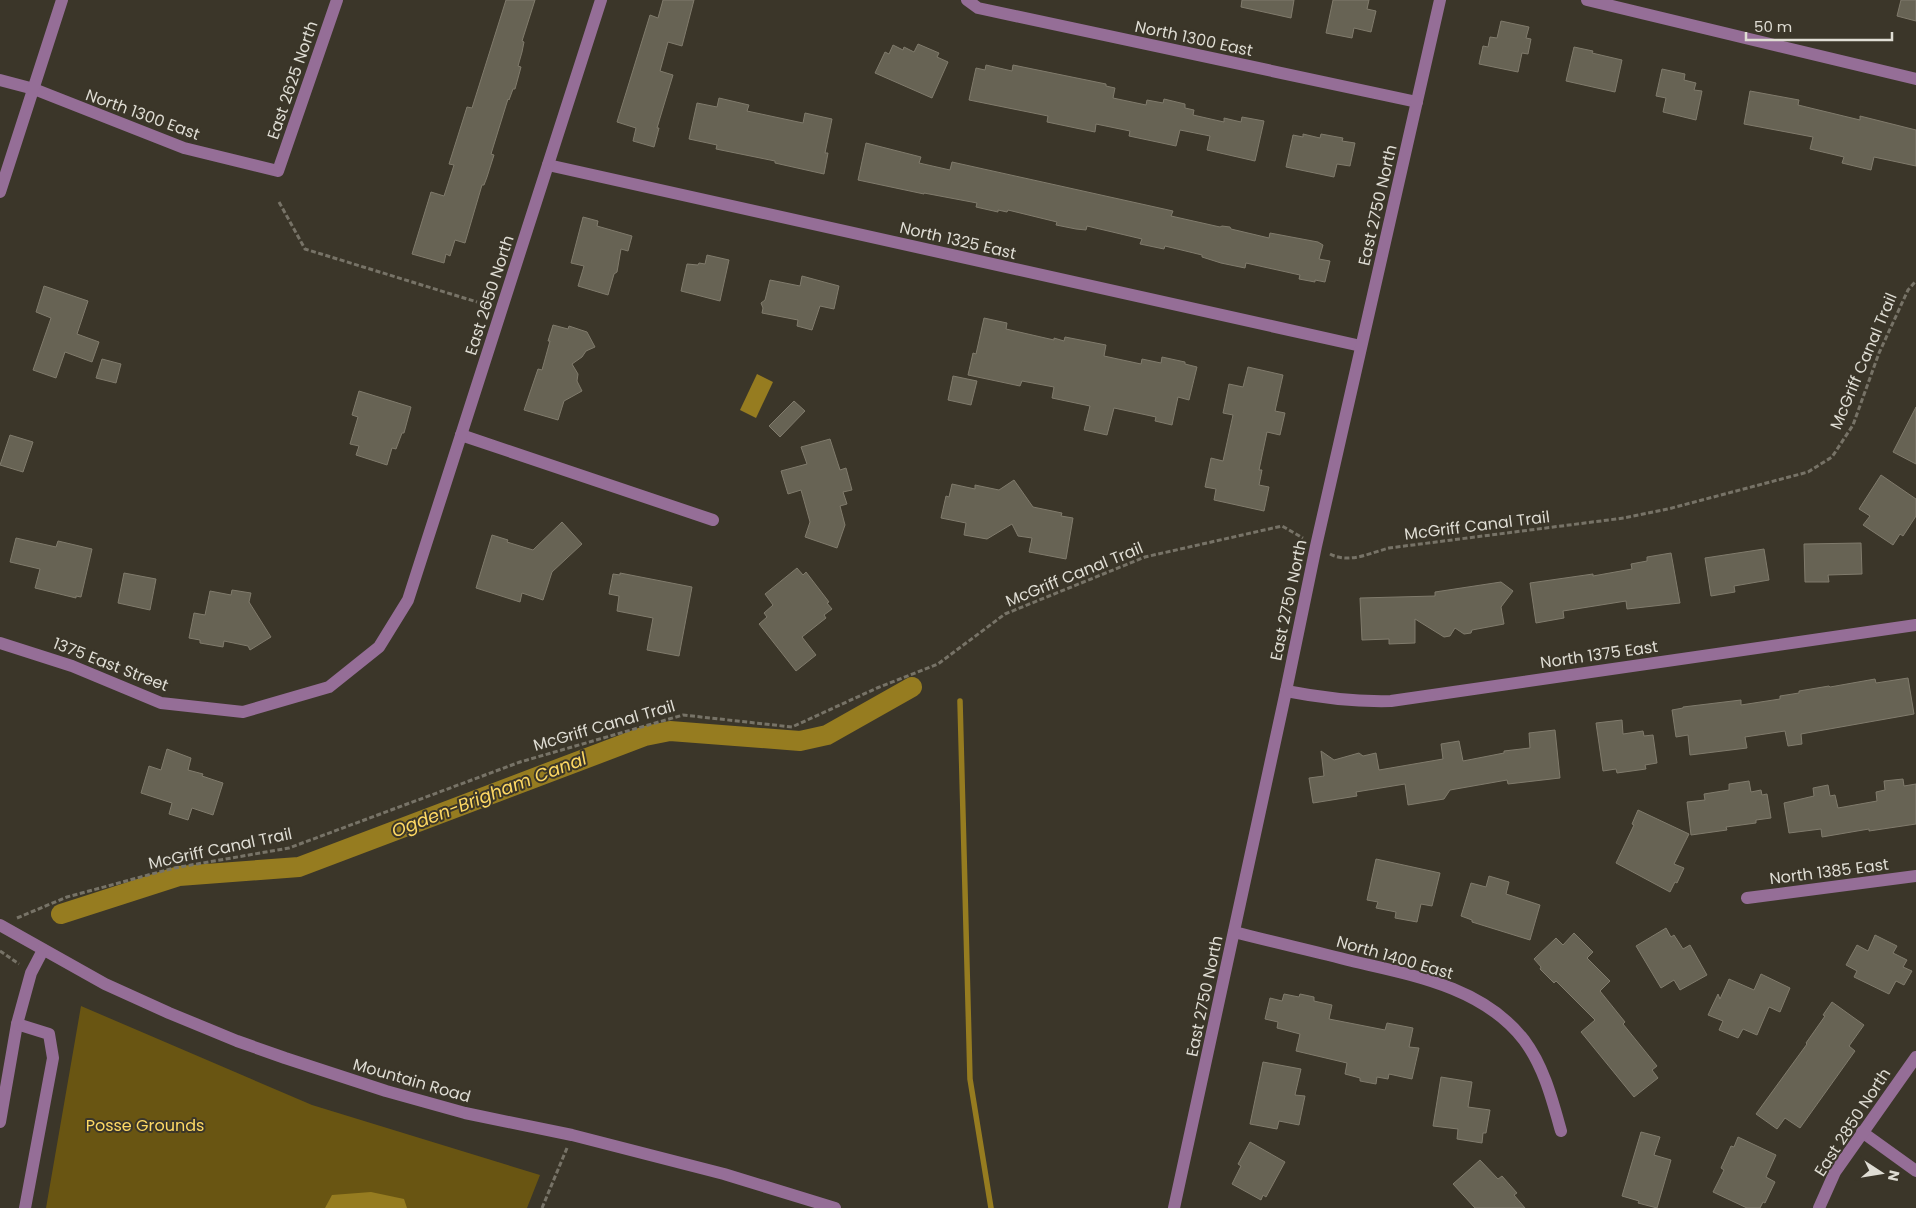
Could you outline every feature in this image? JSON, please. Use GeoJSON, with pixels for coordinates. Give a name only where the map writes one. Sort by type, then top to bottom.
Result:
{"type":"FeatureCollection","features":[{"type":"Feature","properties":{"kind":"street"},"geometry":{"type":"LineString","coordinates":[[0,192],[62,0]]}},
{"type":"Feature","properties":{"kind":"street","name":"East 2625 North"},"geometry":{"type":"LineString","coordinates":[[278,171],[337,0]]}},
{"type":"Feature","properties":{"kind":"street","name":"East 2650 North"},"geometry":{"type":"LineString","coordinates":[[408,600],[601,0]]}},
{"type":"Feature","properties":{"kind":"street","name":"North 1300 East"},"geometry":{"type":"LineString","coordinates":[[967,0],[978,8],[1417,102]]}},
{"type":"Feature","properties":{"kind":"street","name":"East 2750 North"},"geometry":{"type":"LineString","coordinates":[[1174,1208],[1316,546],[1440,0]]}},
{"type":"Feature","properties":{"kind":"street"},"geometry":{"type":"LineString","coordinates":[[1587,0],[1916,79]]}},
{"type":"Feature","properties":{"kind":"street","name":"North 1300 East"},"geometry":{"type":"LineString","coordinates":[[0,80],[34,90],[184,148],[278,171]]}},
{"type":"Feature","properties":{"kind":"street","name":"North 1325 East"},"geometry":{"type":"LineString","coordinates":[[548,165],[1361,346]]}},
{"type":"Feature","properties":{"kind":"street"},"geometry":{"type":"LineString","coordinates":[[461,435],[713,520]]}},
{"type":"Feature","properties":{"kind":"street","name":"1375 East Street"},"geometry":{"type":"LineString","coordinates":[[0,643],[72,666],[161,703],[243,712],[329,687],[379,647],[408,600]]}},
{"type":"Feature","properties":{"kind":"street","name":"North 1375 East"},"geometry":{"type":"LineString","coordinates":[[1286,691],[1326,699],[1359,702],[1391,701],[1916,625]]}},
{"type":"Feature","properties":{"kind":"street","name":"North 1385 East"},"geometry":{"type":"LineString","coordinates":[[1747,898],[1916,876]]}},
{"type":"Feature","properties":{"kind":"street","name":"Mountain Road"},"geometry":{"type":"LineString","coordinates":[[0,925],[105,984],[169,1013],[269,1052],[386,1091],[464,1113],[572,1135],[724,1174],[835,1208]]}},
{"type":"Feature","properties":{"kind":"street","name":"North 1400 East"},"geometry":{"type":"LineString","coordinates":[[1234,932],[1430,980],[1466,995],[1500,1017],[1524,1040],[1544,1074],[1561,1131]]}},
{"type":"Feature","properties":{"kind":"street"},"geometry":{"type":"LineString","coordinates":[[0,1122],[16,1024],[31,973],[43,950]]}},
{"type":"Feature","properties":{"kind":"street"},"geometry":{"type":"LineString","coordinates":[[16,1024],[49,1034],[53,1058],[25,1208]]}},
{"type":"Feature","properties":{"kind":"street","name":"East 2850 North"},"geometry":{"type":"LineString","coordinates":[[1819,1208],[1836,1172],[1916,1057]]}},
{"type":"Feature","properties":{"kind":"street"},"geometry":{"type":"LineString","coordinates":[[1862,1132],[1916,1171]]}},
{"type":"Feature","properties":{"kind":"path"},"geometry":{"type":"LineString","coordinates":[[280,202],[305,249],[477,302]]}},
{"type":"Feature","properties":{"kind":"path","name":"McGriff Canal Trail"},"geometry":{"type":"LineString","coordinates":[[16,918],[67,898],[174,868],[289,848],[520,762],[683,715],[792,727],[877,688],[938,664],[1005,614],[1145,557],[1282,526],[1336,557],[1352,559],[1389,548],[1588,524],[1668,510],[1808,472],[1832,457],[1853,425],[1879,353],[1908,290],[1916,281]]}},
{"type":"Feature","properties":{"kind":"path"},"geometry":{"type":"LineString","coordinates":[[0,951],[31,973]]}},
{"type":"Feature","properties":{"kind":"path"},"geometry":{"type":"LineString","coordinates":[[542,1208],[572,1135]]}},
{"type":"Feature","properties":{"kind":"green space","name":"Posse Grounds"},"geometry":{"type":"Polygon","coordinates":[[[81,1006],[312,1105],[540,1175],[527,1208],[46,1208],[81,1006]]]}},
{"type":"Feature","properties":{"kind":"shaded area"},"geometry":{"type":"Polygon","coordinates":[[[757,374],[773,382],[756,418],[740,410],[757,374]]]}},
{"type":"Feature","properties":{"kind":"shaded area"},"geometry":{"type":"Polygon","coordinates":[[[371,1192],[404,1199],[407,1208],[325,1208],[332,1195],[371,1192]]]}},
{"type":"Feature","properties":{"kind":"building"},"geometry":{"type":"Polygon","coordinates":[[[506,0],[535,0],[522,41],[524,42],[518,66],[521,67],[515,89],[513,89],[508,99],[491,154],[494,155],[484,185],[482,185],[465,243],[455,240],[450,256],[446,254],[444,263],[412,254],[431,192],[444,196],[454,165],[449,164],[467,107],[472,108],[506,0]]]}},
{"type":"Feature","properties":{"kind":"building"},"geometry":{"type":"Polygon","coordinates":[[[663,0],[694,0],[682,46],[668,42],[660,71],[673,75],[657,128],[659,128],[654,147],[633,141],[636,128],[617,122],[650,15],[658,18],[663,0]]]}},
{"type":"Feature","properties":{"kind":"building"},"geometry":{"type":"Polygon","coordinates":[[[1242,0],[1294,0],[1291,18],[1241,7],[1242,0]]]}},
{"type":"Feature","properties":{"kind":"building"},"geometry":{"type":"Polygon","coordinates":[[[1333,0],[1369,0],[1367,9],[1376,11],[1371,32],[1354,28],[1352,38],[1326,33],[1333,0]]]}},
{"type":"Feature","properties":{"kind":"building"},"geometry":{"type":"Polygon","coordinates":[[[1901,0],[1916,0],[1916,21],[1897,16],[1901,0]]]}},
{"type":"Feature","properties":{"kind":"building"},"geometry":{"type":"Polygon","coordinates":[[[1501,21],[1529,27],[1526,38],[1531,39],[1528,54],[1522,53],[1518,72],[1479,64],[1483,46],[1488,47],[1490,37],[1497,38],[1501,21]]]}},
{"type":"Feature","properties":{"kind":"building"},"geometry":{"type":"Polygon","coordinates":[[[918,44],[939,53],[937,57],[948,62],[932,98],[875,73],[885,52],[889,54],[893,45],[903,50],[904,47],[914,52],[918,44]]]}},
{"type":"Feature","properties":{"kind":"building"},"geometry":{"type":"Polygon","coordinates":[[[1574,47],[1622,60],[1615,92],[1566,81],[1574,47]]]}},
{"type":"Feature","properties":{"kind":"building"},"geometry":{"type":"Polygon","coordinates":[[[986,65],[1012,71],[1013,65],[1106,84],[1106,86],[1115,88],[1113,98],[1146,105],[1147,100],[1163,103],[1164,99],[1185,104],[1185,108],[1194,110],[1193,115],[1224,122],[1224,118],[1241,122],[1242,117],[1264,121],[1255,161],[1207,150],[1210,136],[1180,130],[1176,146],[1129,136],[1130,131],[1096,124],[1095,132],[1047,122],[1048,116],[969,100],[976,68],[985,70],[986,65]]]}},
{"type":"Feature","properties":{"kind":"building"},"geometry":{"type":"Polygon","coordinates":[[[1662,69],[1685,74],[1684,80],[1696,83],[1694,90],[1702,91],[1696,120],[1663,112],[1666,98],[1656,96],[1662,69]]]}},
{"type":"Feature","properties":{"kind":"building"},"geometry":{"type":"Polygon","coordinates":[[[1750,91],[1799,100],[1798,105],[1860,120],[1860,116],[1916,130],[1916,166],[1874,157],[1871,170],[1842,163],[1844,157],[1810,149],[1813,137],[1744,124],[1750,91]]]}},
{"type":"Feature","properties":{"kind":"building"},"geometry":{"type":"Polygon","coordinates":[[[719,98],[749,105],[747,111],[803,123],[805,113],[832,119],[825,153],[828,153],[824,174],[775,163],[775,161],[716,149],[717,145],[689,139],[697,103],[717,107],[719,98]]]}},
{"type":"Feature","properties":{"kind":"building"},"geometry":{"type":"Polygon","coordinates":[[[1303,134],[1320,138],[1321,134],[1343,138],[1342,141],[1355,143],[1350,166],[1337,164],[1334,177],[1286,167],[1293,135],[1303,137],[1303,134]]]}},
{"type":"Feature","properties":{"kind":"building"},"geometry":{"type":"Polygon","coordinates":[[[866,143],[921,157],[919,163],[950,170],[952,162],[1173,211],[1171,216],[1220,227],[1230,227],[1231,229],[1269,238],[1270,233],[1318,242],[1323,245],[1319,259],[1330,261],[1325,282],[1299,279],[1300,275],[1246,263],[1245,268],[1221,263],[1202,257],[1202,255],[1165,246],[1164,249],[1140,244],[1142,239],[1087,226],[1086,230],[1056,225],[1057,222],[1008,210],[1007,212],[998,210],[998,212],[976,207],[977,203],[858,180],[866,143]]]}},
{"type":"Feature","properties":{"kind":"building"},"geometry":{"type":"Polygon","coordinates":[[[583,217],[598,221],[597,226],[632,236],[628,251],[621,249],[617,272],[614,274],[608,295],[578,286],[584,266],[571,263],[583,217]]]}},
{"type":"Feature","properties":{"kind":"building"},"geometry":{"type":"Polygon","coordinates":[[[707,255],[729,260],[720,301],[681,291],[687,264],[705,264],[707,255]]]}},
{"type":"Feature","properties":{"kind":"building"},"geometry":{"type":"Polygon","coordinates":[[[802,276],[839,286],[834,309],[820,306],[812,330],[797,326],[798,320],[762,313],[761,303],[765,300],[770,280],[800,286],[802,276]]]}},
{"type":"Feature","properties":{"kind":"building"},"geometry":{"type":"Polygon","coordinates":[[[44,286],[88,301],[77,334],[99,342],[92,362],[65,352],[56,378],[33,370],[51,318],[36,312],[44,286]]]}},
{"type":"Feature","properties":{"kind":"building"},"geometry":{"type":"Polygon","coordinates":[[[984,318],[1007,323],[1006,329],[1054,340],[1054,338],[1064,341],[1065,337],[1106,345],[1104,356],[1141,364],[1142,359],[1161,363],[1162,357],[1185,362],[1185,364],[1197,367],[1189,400],[1178,397],[1172,425],[1155,421],[1156,417],[1114,408],[1107,435],[1084,430],[1090,406],[1052,398],[1054,387],[1022,381],[1020,386],[968,375],[973,353],[976,354],[984,318]]]}},
{"type":"Feature","properties":{"kind":"building"},"geometry":{"type":"Polygon","coordinates":[[[553,325],[568,329],[569,326],[587,332],[595,347],[586,351],[582,357],[572,364],[578,374],[577,381],[582,391],[564,401],[558,420],[524,410],[538,369],[542,370],[553,325]]]}},
{"type":"Feature","properties":{"kind":"building"},"geometry":{"type":"Polygon","coordinates":[[[102,359],[121,364],[116,383],[96,378],[102,359]]]}},
{"type":"Feature","properties":{"kind":"building"},"geometry":{"type":"Polygon","coordinates":[[[1248,367],[1283,375],[1275,411],[1285,413],[1280,435],[1267,432],[1259,470],[1262,470],[1259,485],[1269,487],[1264,511],[1214,500],[1216,489],[1205,487],[1211,458],[1223,461],[1233,415],[1223,413],[1229,384],[1243,387],[1248,367]]]}},
{"type":"Feature","properties":{"kind":"building"},"geometry":{"type":"Polygon","coordinates":[[[953,376],[977,381],[971,405],[948,400],[953,376]]]}},
{"type":"Feature","properties":{"kind":"building"},"geometry":{"type":"Polygon","coordinates":[[[359,391],[411,407],[404,433],[402,433],[396,449],[392,448],[387,465],[356,455],[359,446],[350,444],[358,417],[352,415],[359,391]]]}},
{"type":"Feature","properties":{"kind":"building"},"geometry":{"type":"Polygon","coordinates":[[[794,401],[805,411],[780,437],[769,426],[794,401]]]}},
{"type":"Feature","properties":{"kind":"building"},"geometry":{"type":"Polygon","coordinates":[[[1916,407],[1916,464],[1893,452],[1916,407]]]}},
{"type":"Feature","properties":{"kind":"building"},"geometry":{"type":"Polygon","coordinates":[[[10,435],[33,442],[23,472],[0,465],[10,435]]]}},
{"type":"Feature","properties":{"kind":"building"},"geometry":{"type":"Polygon","coordinates":[[[830,439],[840,470],[846,468],[852,490],[843,492],[847,504],[840,506],[845,525],[837,548],[805,537],[810,522],[801,490],[788,494],[781,471],[807,464],[801,447],[830,439]]]}},
{"type":"Feature","properties":{"kind":"building"},"geometry":{"type":"Polygon","coordinates":[[[1881,475],[1916,499],[1916,516],[1903,536],[1900,534],[1893,545],[1863,525],[1870,516],[1859,509],[1881,475]]]}},
{"type":"Feature","properties":{"kind":"building"},"geometry":{"type":"Polygon","coordinates":[[[1014,480],[1033,507],[1062,513],[1061,516],[1073,518],[1066,559],[1029,552],[1032,538],[1018,536],[1012,524],[987,539],[964,535],[966,523],[941,518],[946,496],[949,497],[952,484],[975,489],[975,485],[999,490],[1014,480]]]}},
{"type":"Feature","properties":{"kind":"building"},"geometry":{"type":"Polygon","coordinates":[[[562,522],[582,544],[552,572],[543,600],[522,593],[520,602],[476,588],[492,535],[533,550],[562,522]]]}},
{"type":"Feature","properties":{"kind":"building"},"geometry":{"type":"Polygon","coordinates":[[[16,538],[56,547],[58,541],[92,549],[81,597],[76,596],[76,598],[35,588],[40,569],[10,562],[16,538]]]}},
{"type":"Feature","properties":{"kind":"building"},"geometry":{"type":"Polygon","coordinates":[[[1861,543],[1862,574],[1828,575],[1829,582],[1805,582],[1804,544],[1861,543]]]}},
{"type":"Feature","properties":{"kind":"building"},"geometry":{"type":"Polygon","coordinates":[[[1764,549],[1769,580],[1734,586],[1735,592],[1711,596],[1705,558],[1764,549]]]}},
{"type":"Feature","properties":{"kind":"building"},"geometry":{"type":"Polygon","coordinates":[[[1671,553],[1680,603],[1627,609],[1626,601],[1563,611],[1564,618],[1536,623],[1530,583],[1593,574],[1593,576],[1632,569],[1631,564],[1647,561],[1647,557],[1671,553]]]}},
{"type":"Feature","properties":{"kind":"building"},"geometry":{"type":"Polygon","coordinates":[[[797,568],[803,575],[806,572],[829,602],[827,603],[832,609],[824,615],[826,618],[802,637],[816,655],[796,671],[759,624],[767,617],[764,613],[773,605],[765,594],[797,568]]]}},
{"type":"Feature","properties":{"kind":"building"},"geometry":{"type":"Polygon","coordinates":[[[124,573],[156,579],[150,610],[118,603],[124,573]]]}},
{"type":"Feature","properties":{"kind":"building"},"geometry":{"type":"Polygon","coordinates":[[[620,573],[692,587],[679,656],[647,650],[653,618],[617,611],[619,596],[609,594],[613,574],[620,575],[620,573]]]}},
{"type":"Feature","properties":{"kind":"building"},"geometry":{"type":"Polygon","coordinates":[[[1501,582],[1513,591],[1501,607],[1504,624],[1472,630],[1471,633],[1464,634],[1455,628],[1450,636],[1444,637],[1415,619],[1415,643],[1389,644],[1389,639],[1362,640],[1360,598],[1435,596],[1435,592],[1501,582]]]}},
{"type":"Feature","properties":{"kind":"building"},"geometry":{"type":"Polygon","coordinates":[[[232,590],[251,593],[249,602],[271,637],[250,650],[248,646],[224,641],[223,647],[200,643],[200,640],[189,638],[194,613],[205,615],[210,591],[231,595],[232,590]]]}},
{"type":"Feature","properties":{"kind":"building"},"geometry":{"type":"Polygon","coordinates":[[[1908,678],[1914,714],[1801,734],[1802,744],[1788,746],[1785,731],[1745,737],[1747,748],[1690,755],[1688,735],[1676,737],[1672,710],[1683,707],[1741,700],[1741,705],[1780,699],[1780,696],[1829,686],[1875,679],[1876,683],[1908,678]]]}},
{"type":"Feature","properties":{"kind":"building"},"geometry":{"type":"Polygon","coordinates":[[[1622,720],[1623,734],[1643,731],[1644,736],[1653,735],[1657,763],[1645,765],[1646,769],[1617,773],[1616,769],[1603,771],[1596,723],[1622,720]]]}},
{"type":"Feature","properties":{"kind":"building"},"geometry":{"type":"Polygon","coordinates":[[[1555,730],[1560,778],[1508,784],[1507,780],[1450,790],[1444,799],[1408,805],[1405,784],[1356,792],[1357,796],[1313,803],[1309,778],[1324,776],[1321,751],[1334,760],[1359,753],[1363,756],[1376,753],[1379,770],[1443,759],[1441,744],[1459,741],[1463,761],[1504,753],[1504,751],[1530,748],[1529,733],[1555,730]]]}},
{"type":"Feature","properties":{"kind":"building"},"geometry":{"type":"Polygon","coordinates":[[[167,749],[191,758],[188,770],[223,783],[213,815],[192,808],[188,820],[169,814],[172,803],[141,793],[149,766],[161,770],[167,749]]]}},
{"type":"Feature","properties":{"kind":"building"},"geometry":{"type":"Polygon","coordinates":[[[1903,779],[1904,786],[1916,784],[1916,824],[1822,837],[1821,829],[1789,833],[1784,803],[1814,796],[1813,788],[1828,785],[1830,796],[1835,795],[1838,808],[1877,801],[1876,792],[1885,790],[1884,781],[1903,779]]]}},
{"type":"Feature","properties":{"kind":"building"},"geometry":{"type":"Polygon","coordinates":[[[1749,781],[1751,792],[1761,790],[1762,795],[1767,794],[1771,818],[1756,820],[1756,823],[1726,827],[1727,830],[1691,835],[1687,802],[1705,800],[1704,794],[1729,790],[1729,784],[1749,781]]]}},
{"type":"Feature","properties":{"kind":"building"},"geometry":{"type":"Polygon","coordinates":[[[1638,810],[1689,834],[1674,864],[1684,868],[1677,883],[1675,882],[1670,892],[1616,863],[1634,825],[1632,824],[1638,810]]]}},
{"type":"Feature","properties":{"kind":"building"},"geometry":{"type":"Polygon","coordinates":[[[1376,859],[1440,873],[1432,906],[1421,904],[1417,922],[1395,918],[1396,912],[1376,908],[1378,902],[1367,900],[1376,859]]]}},
{"type":"Feature","properties":{"kind":"building"},"geometry":{"type":"Polygon","coordinates":[[[1489,876],[1509,882],[1506,894],[1540,905],[1530,940],[1472,922],[1472,920],[1461,916],[1471,883],[1486,887],[1489,876]]]}},
{"type":"Feature","properties":{"kind":"building"},"geometry":{"type":"Polygon","coordinates":[[[1666,928],[1671,937],[1674,935],[1683,949],[1690,945],[1707,975],[1680,990],[1674,980],[1661,988],[1636,946],[1666,928]]]}},
{"type":"Feature","properties":{"kind":"building"},"geometry":{"type":"Polygon","coordinates":[[[1574,933],[1593,952],[1587,958],[1610,981],[1600,991],[1625,1022],[1623,1024],[1657,1066],[1652,1070],[1658,1078],[1634,1097],[1581,1032],[1595,1020],[1556,981],[1554,983],[1540,969],[1541,967],[1534,959],[1556,938],[1563,945],[1574,933]]]}},
{"type":"Feature","properties":{"kind":"building"},"geometry":{"type":"Polygon","coordinates":[[[1875,935],[1897,946],[1893,953],[1907,960],[1903,967],[1912,971],[1904,985],[1896,981],[1889,994],[1854,977],[1857,971],[1846,965],[1857,945],[1868,951],[1875,935]]]}},
{"type":"Feature","properties":{"kind":"building"},"geometry":{"type":"Polygon","coordinates":[[[1761,974],[1790,988],[1780,1012],[1769,1007],[1757,1035],[1743,1029],[1738,1038],[1719,1030],[1723,1021],[1708,1015],[1718,994],[1720,999],[1729,979],[1754,990],[1761,974]]]}},
{"type":"Feature","properties":{"kind":"building"},"geometry":{"type":"Polygon","coordinates":[[[1284,994],[1299,997],[1300,994],[1314,997],[1314,1001],[1332,1005],[1329,1019],[1385,1030],[1387,1023],[1413,1028],[1409,1047],[1419,1048],[1412,1079],[1389,1074],[1388,1079],[1377,1077],[1376,1084],[1360,1081],[1360,1078],[1345,1074],[1347,1063],[1296,1051],[1300,1034],[1277,1028],[1278,1022],[1265,1019],[1270,998],[1282,1001],[1284,994]]]}},
{"type":"Feature","properties":{"kind":"building"},"geometry":{"type":"Polygon","coordinates":[[[1832,1002],[1864,1025],[1849,1046],[1855,1051],[1800,1128],[1785,1118],[1777,1129],[1756,1114],[1807,1044],[1832,1002]]]}},
{"type":"Feature","properties":{"kind":"building"},"geometry":{"type":"Polygon","coordinates":[[[1263,1062],[1301,1069],[1295,1095],[1305,1096],[1299,1125],[1279,1121],[1277,1129],[1250,1124],[1263,1062]]]}},
{"type":"Feature","properties":{"kind":"building"},"geometry":{"type":"Polygon","coordinates":[[[1441,1077],[1472,1082],[1468,1107],[1490,1110],[1486,1133],[1483,1133],[1482,1143],[1457,1139],[1458,1129],[1433,1126],[1441,1077]]]}},
{"type":"Feature","properties":{"kind":"building"},"geometry":{"type":"Polygon","coordinates":[[[1641,1132],[1660,1137],[1654,1155],[1671,1160],[1657,1208],[1622,1196],[1641,1132]]]}},
{"type":"Feature","properties":{"kind":"building"},"geometry":{"type":"Polygon","coordinates":[[[1738,1137],[1776,1155],[1766,1177],[1775,1182],[1765,1203],[1763,1202],[1760,1208],[1747,1208],[1713,1192],[1724,1170],[1721,1168],[1731,1146],[1734,1147],[1738,1137]]]}},
{"type":"Feature","properties":{"kind":"building"},"geometry":{"type":"Polygon","coordinates":[[[1250,1142],[1285,1162],[1266,1197],[1263,1195],[1261,1200],[1232,1184],[1241,1166],[1238,1164],[1250,1142]]]}},
{"type":"Feature","properties":{"kind":"building"},"geometry":{"type":"Polygon","coordinates":[[[1480,1160],[1498,1179],[1502,1176],[1517,1193],[1514,1195],[1525,1208],[1475,1208],[1453,1184],[1480,1160]]]}},
{"type":"Feature","properties":{"kind":"waterway","name":"Ogden-Brigham Canal"},"geometry":{"type":"LineString","coordinates":[[61,914],[179,876],[299,867],[645,736],[670,731],[800,741],[827,735],[912,687]]}},
{"type":"Feature","properties":{"kind":"waterway"},"geometry":{"type":"LineString","coordinates":[[960,701],[970,1079],[991,1208]]}}]}
